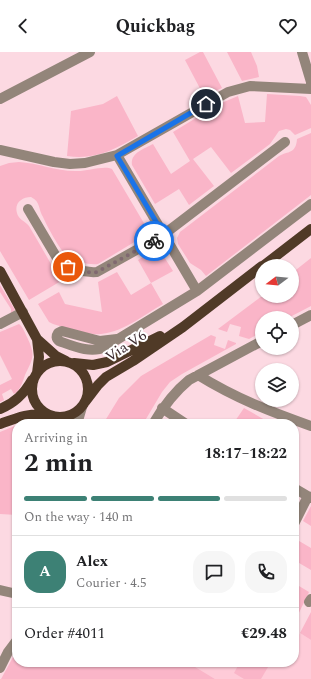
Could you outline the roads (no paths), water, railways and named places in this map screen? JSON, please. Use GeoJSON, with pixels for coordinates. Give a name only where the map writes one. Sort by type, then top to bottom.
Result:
{"type":"FeatureCollection","features":[{"type":"Feature","properties":{"kind":"main road","name":"Via V6"},"geometry":{"type":"LineString","coordinates":[[271,259],[311,229]]}},
{"type":"Feature","properties":{"kind":"main road"},"geometry":{"type":"LineString","coordinates":[[0,271],[37,340],[39,357],[32,388],[35,401],[40,408],[51,415]]}},
{"type":"Feature","properties":{"kind":"main road","name":"Via V6"},"geometry":{"type":"LineString","coordinates":[[84,405],[98,385],[106,377],[133,361],[189,322],[255,271]]}},
{"type":"Feature","properties":{"kind":"main road","name":"Via V6"},"geometry":{"type":"LineString","coordinates":[[70,362],[93,365],[107,362],[189,322]]}},
{"type":"Feature","properties":{"kind":"main road"},"geometry":{"type":"LineString","coordinates":[[14,419],[34,413],[59,417],[69,416],[84,405],[88,396],[88,382],[81,370],[70,362],[56,356],[37,340]]}},
{"type":"Feature","properties":{"kind":"main road"},"geometry":{"type":"LineString","coordinates":[[0,409],[14,402],[21,396],[36,375],[50,362],[58,360],[70,362]]}},
{"type":"Feature","properties":{"kind":"main road"},"geometry":{"type":"LineString","coordinates":[[0,424],[12,420]]}},
{"type":"Feature","properties":{"kind":"street"},"geometry":{"type":"LineString","coordinates":[[0,99],[90,52]]}},
{"type":"Feature","properties":{"kind":"street"},"geometry":{"type":"LineString","coordinates":[[302,52],[311,82]]}},
{"type":"Feature","properties":{"kind":"street"},"geometry":{"type":"LineString","coordinates":[[0,150],[54,162],[70,164],[85,163],[117,156],[228,92],[250,86],[311,89]]}},
{"type":"Feature","properties":{"kind":"street"},"geometry":{"type":"LineString","coordinates":[[28,209],[62,264],[92,273],[104,270],[164,235],[285,142]]}},
{"type":"Feature","properties":{"kind":"street"},"geometry":{"type":"LineString","coordinates":[[117,156],[197,291]]}},
{"type":"Feature","properties":{"kind":"street"},"geometry":{"type":"LineString","coordinates":[[117,338],[104,341],[62,331],[58,333],[57,336],[58,340],[61,342],[92,350],[102,348],[197,291],[311,204]]}},
{"type":"Feature","properties":{"kind":"street"},"geometry":{"type":"LineString","coordinates":[[0,324],[23,312]]}},
{"type":"Feature","properties":{"kind":"street"},"geometry":{"type":"LineString","coordinates":[[299,321],[311,315]]}},
{"type":"Feature","properties":{"kind":"street"},"geometry":{"type":"LineString","coordinates":[[92,339],[96,342],[97,346],[92,350]]}},
{"type":"Feature","properties":{"kind":"street"},"geometry":{"type":"LineString","coordinates":[[156,419],[162,408],[179,389],[198,375],[255,345]]}},
{"type":"Feature","properties":{"kind":"street"},"geometry":{"type":"LineString","coordinates":[[198,375],[222,390],[250,403],[292,419]]}},
{"type":"Feature","properties":{"kind":"street"},"geometry":{"type":"LineString","coordinates":[[79,419],[84,405]]}},
{"type":"Feature","properties":{"kind":"street"},"geometry":{"type":"LineString","coordinates":[[162,408],[178,419]]}},
{"type":"Feature","properties":{"kind":"street"},"geometry":{"type":"LineString","coordinates":[[51,415],[55,419]]}},
{"type":"Feature","properties":{"kind":"street"},"geometry":{"type":"LineString","coordinates":[[299,421],[311,426]]}},
{"type":"Feature","properties":{"kind":"street"},"geometry":{"type":"LineString","coordinates":[[299,491],[310,497],[299,516]]}},
{"type":"Feature","properties":{"kind":"street"},"geometry":{"type":"LineString","coordinates":[[0,590],[12,593]]}},
{"type":"Feature","properties":{"kind":"street"},"geometry":{"type":"LineString","coordinates":[[0,668],[12,647]]}}]}
